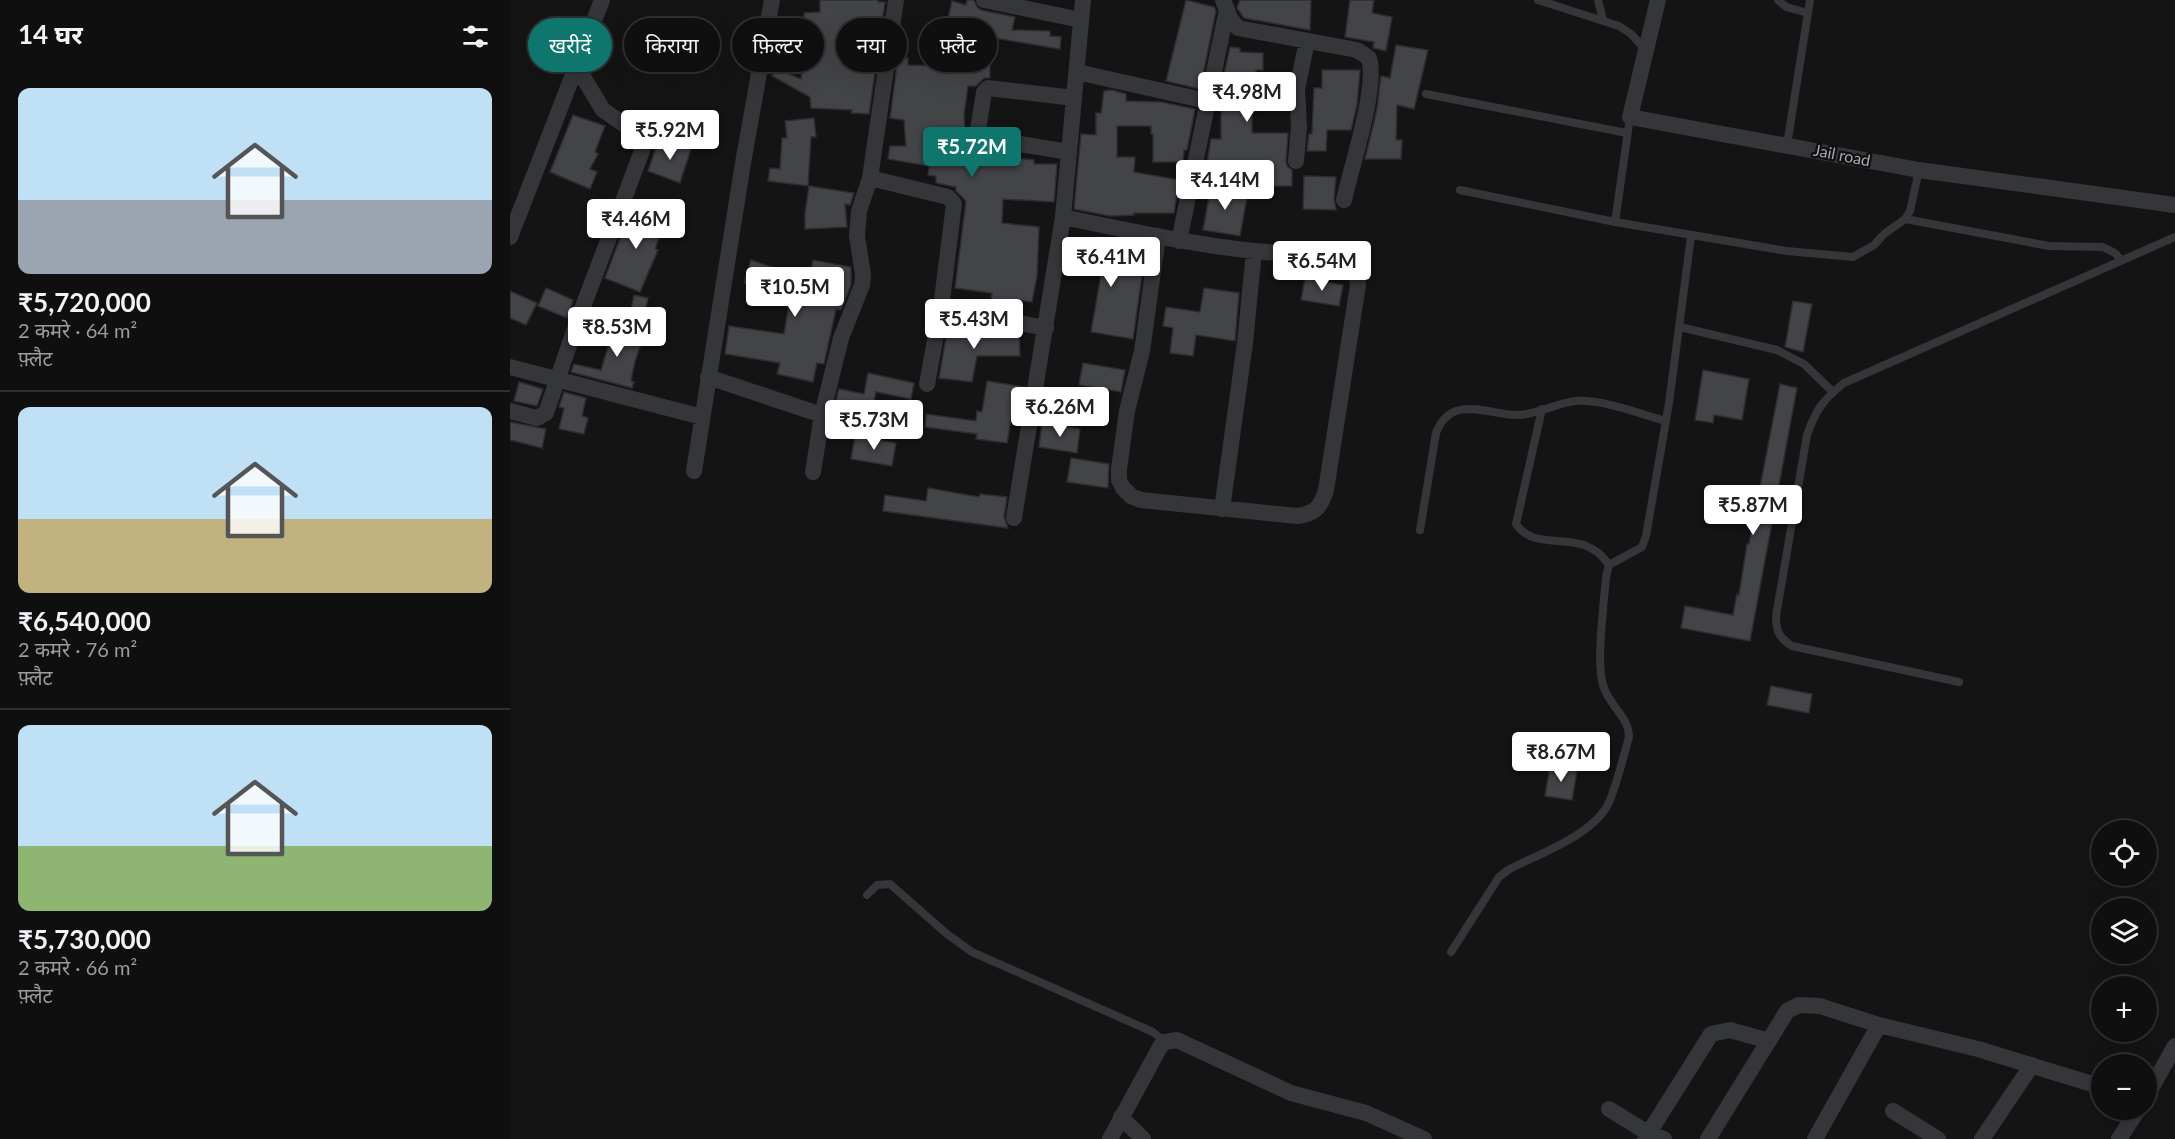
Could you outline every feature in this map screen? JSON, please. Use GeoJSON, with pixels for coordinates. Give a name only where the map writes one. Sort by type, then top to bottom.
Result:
{"type":"FeatureCollection","features":[{"type":"Feature","properties":{"kind":"street"},"geometry":{"type":"LineString","coordinates":[[595,18],[602,0]]}},
{"type":"Feature","properties":{"kind":"street"},"geometry":{"type":"LineString","coordinates":[[694,471],[742,163],[772,0]]}},
{"type":"Feature","properties":{"kind":"street"},"geometry":{"type":"LineString","coordinates":[[813,472],[822,415],[841,338],[862,285],[857,236],[859,211],[870,178],[896,0]]}},
{"type":"Feature","properties":{"kind":"street"},"geometry":{"type":"LineString","coordinates":[[984,0],[1081,20]]}},
{"type":"Feature","properties":{"kind":"street"},"geometry":{"type":"LineString","coordinates":[[1014,518],[1063,217],[1083,0]]}},
{"type":"Feature","properties":{"kind":"street"},"geometry":{"type":"LineString","coordinates":[[1629,125],[1658,0]]}},
{"type":"Feature","properties":{"kind":"street"},"geometry":{"type":"LineString","coordinates":[[1225,5],[1238,28],[1364,53],[1370,64],[1367,106],[1344,200]]}},
{"type":"Feature","properties":{"kind":"street"},"geometry":{"type":"LineString","coordinates":[[1179,241],[1225,5]]}},
{"type":"Feature","properties":{"kind":"street"},"geometry":{"type":"LineString","coordinates":[[1296,161],[1299,127],[1297,89],[1307,41]]}},
{"type":"Feature","properties":{"kind":"street"},"geometry":{"type":"LineString","coordinates":[[510,237],[575,72]]}},
{"type":"Feature","properties":{"kind":"street"},"geometry":{"type":"LineString","coordinates":[[510,411],[529,417],[542,417],[546,413],[556,379],[642,151],[638,134],[603,110],[580,72]]}},
{"type":"Feature","properties":{"kind":"street"},"geometry":{"type":"LineString","coordinates":[[1077,72],[1207,101]]}},
{"type":"Feature","properties":{"kind":"street"},"geometry":{"type":"LineString","coordinates":[[1069,152],[990,139],[980,136],[978,130],[984,92],[988,88],[1074,98]]}},
{"type":"Feature","properties":{"kind":"street","name":"Jail road"},"geometry":{"type":"LineString","coordinates":[[1629,125],[1787,145],[1919,170],[2175,205]]}},
{"type":"Feature","properties":{"kind":"street"},"geometry":{"type":"LineString","coordinates":[[870,178],[948,197],[954,204],[941,308],[927,384]]}},
{"type":"Feature","properties":{"kind":"street"},"geometry":{"type":"LineString","coordinates":[[1063,217],[1158,236],[1179,241],[1254,251],[1346,258],[1355,264],[1358,285],[1326,490],[1317,510],[1309,515],[1297,516],[1141,500],[1131,496],[1119,480],[1124,424],[1142,351],[1158,236]]}},
{"type":"Feature","properties":{"kind":"street"},"geometry":{"type":"LineString","coordinates":[[1222,509],[1245,344],[1254,251]]}},
{"type":"Feature","properties":{"kind":"street"},"geometry":{"type":"LineString","coordinates":[[941,308],[1046,328]]}},
{"type":"Feature","properties":{"kind":"street"},"geometry":{"type":"LineString","coordinates":[[511,370],[556,379],[702,417]]}},
{"type":"Feature","properties":{"kind":"street"},"geometry":{"type":"LineString","coordinates":[[708,377],[822,415]]}},
{"type":"Feature","properties":{"kind":"street"},"geometry":{"type":"LineString","coordinates":[[1708,1139],[1787,1011],[1799,1005],[1820,1006],[1879,1025],[1978,1049],[2091,1084]]}},
{"type":"Feature","properties":{"kind":"street"},"geometry":{"type":"LineString","coordinates":[[1815,1139],[1879,1025]]}},
{"type":"Feature","properties":{"kind":"street"},"geometry":{"type":"LineString","coordinates":[[1609,1109],[1653,1136],[1711,1034],[1731,1030],[1769,1041]]}},
{"type":"Feature","properties":{"kind":"street"},"geometry":{"type":"LineString","coordinates":[[1110,1139],[1165,1042],[1177,1040],[1291,1093],[1366,1113],[1424,1139]]}},
{"type":"Feature","properties":{"kind":"street"},"geometry":{"type":"LineString","coordinates":[[2157,1078],[2175,1046]]}},
{"type":"Feature","properties":{"kind":"street"},"geometry":{"type":"LineString","coordinates":[[1982,1139],[2032,1065]]}},
{"type":"Feature","properties":{"kind":"street"},"geometry":{"type":"LineString","coordinates":[[1893,1111],[1938,1139]]}},
{"type":"Feature","properties":{"kind":"street"},"geometry":{"type":"LineString","coordinates":[[1121,1117],[1143,1139]]}},
{"type":"Feature","properties":{"kind":"street"},"geometry":{"type":"LineString","coordinates":[[2119,1139],[2131,1120]]}},
{"type":"Feature","properties":{"kind":"lane"},"geometry":{"type":"LineString","coordinates":[[1538,0],[1603,20],[1631,34],[1645,50]]}},
{"type":"Feature","properties":{"kind":"lane"},"geometry":{"type":"LineString","coordinates":[[1598,0],[1603,20]]}},
{"type":"Feature","properties":{"kind":"lane"},"geometry":{"type":"LineString","coordinates":[[1778,0],[1786,7],[1808,13]]}},
{"type":"Feature","properties":{"kind":"lane"},"geometry":{"type":"LineString","coordinates":[[1787,145],[1810,0]]}},
{"type":"Feature","properties":{"kind":"lane"},"geometry":{"type":"LineString","coordinates":[[1426,94],[1629,125],[1615,222]]}},
{"type":"Feature","properties":{"kind":"lane"},"geometry":{"type":"LineString","coordinates":[[1460,190],[1691,236],[1787,251],[1847,257],[1874,245],[1884,234],[1905,219],[1910,211],[1919,170]]}},
{"type":"Feature","properties":{"kind":"lane"},"geometry":{"type":"LineString","coordinates":[[1905,219],[2049,246],[2103,247],[2115,253],[2121,260]]}},
{"type":"Feature","properties":{"kind":"lane"},"geometry":{"type":"LineString","coordinates":[[1609,565],[1642,547],[1666,421],[1691,236]]}},
{"type":"Feature","properties":{"kind":"lane"},"geometry":{"type":"LineString","coordinates":[[1959,682],[1792,646],[1781,639],[1776,629],[1776,616],[1807,435],[1815,413],[1844,383],[2175,237]]}},
{"type":"Feature","properties":{"kind":"lane"},"geometry":{"type":"LineString","coordinates":[[1680,327],[1790,355],[1804,364],[1833,392]]}},
{"type":"Feature","properties":{"kind":"lane"},"geometry":{"type":"LineString","coordinates":[[1420,530],[1436,433],[1440,422],[1461,409],[1518,415],[1563,403],[1590,401],[1666,421]]}},
{"type":"Feature","properties":{"kind":"lane"},"geometry":{"type":"LineString","coordinates":[[1451,952],[1499,877],[1508,870],[1581,832],[1597,819],[1610,802],[1629,737],[1629,727],[1611,703],[1602,682],[1605,599],[1609,565],[1602,554],[1588,545],[1529,536],[1516,524],[1542,409]]}},
{"type":"Feature","properties":{"kind":"lane"},"geometry":{"type":"LineString","coordinates":[[867,895],[877,885],[890,884],[947,934],[972,952],[1153,1032],[1165,1042]]}},
{"type":"Feature","properties":{"kind":"building"},"geometry":{"type":"Polygon","coordinates":[[[820,0],[885,2],[883,18],[836,18],[836,72],[875,72],[869,114],[851,113],[852,110],[811,108],[810,97],[772,76],[774,72],[784,72],[801,79],[802,72],[824,72],[824,18],[804,18],[804,13],[820,12],[820,0]]]}},
{"type":"Feature","properties":{"kind":"building"},"geometry":{"type":"Polygon","coordinates":[[[967,0],[974,0],[981,10],[1015,17],[1012,30],[1050,31],[1050,36],[1061,37],[1060,49],[997,38],[997,18],[948,18],[952,1],[966,5],[967,0]]]}},
{"type":"Feature","properties":{"kind":"building"},"geometry":{"type":"Polygon","coordinates":[[[1186,0],[1214,7],[1216,11],[1200,89],[1166,81],[1186,0]]]}},
{"type":"Feature","properties":{"kind":"building"},"geometry":{"type":"Polygon","coordinates":[[[1240,0],[1311,0],[1310,30],[1244,18],[1237,8],[1240,0]]]}},
{"type":"Feature","properties":{"kind":"building"},"geometry":{"type":"Polygon","coordinates":[[[1350,0],[1374,0],[1372,13],[1392,17],[1386,51],[1373,48],[1374,42],[1345,37],[1350,0]]]}},
{"type":"Feature","properties":{"kind":"building"},"geometry":{"type":"Polygon","coordinates":[[[1396,45],[1428,50],[1414,109],[1397,105],[1396,140],[1402,140],[1401,159],[1365,159],[1377,109],[1381,76],[1390,78],[1396,45]]]}},
{"type":"Feature","properties":{"kind":"building"},"geometry":{"type":"Polygon","coordinates":[[[1230,47],[1240,48],[1240,52],[1263,53],[1263,70],[1256,70],[1256,107],[1252,107],[1252,133],[1288,133],[1286,161],[1287,166],[1292,170],[1292,186],[1272,186],[1272,180],[1262,179],[1262,162],[1207,163],[1211,139],[1221,139],[1221,102],[1218,102],[1230,47]]]}},
{"type":"Feature","properties":{"kind":"building"},"geometry":{"type":"Polygon","coordinates":[[[907,58],[908,65],[919,65],[919,72],[990,72],[990,78],[984,78],[976,86],[968,86],[964,115],[966,150],[992,151],[992,156],[1034,160],[1034,164],[1057,164],[1054,202],[1003,199],[1002,223],[1039,227],[1037,276],[1032,302],[1015,300],[1014,311],[990,307],[992,293],[955,288],[966,201],[956,191],[956,187],[936,183],[936,176],[928,175],[929,166],[888,159],[890,146],[906,146],[904,120],[890,118],[896,72],[907,72],[907,58]]]}},
{"type":"Feature","properties":{"kind":"building"},"geometry":{"type":"Polygon","coordinates":[[[1322,70],[1360,70],[1357,105],[1351,130],[1327,130],[1326,151],[1307,151],[1309,134],[1312,134],[1314,88],[1322,88],[1322,70]]]}},
{"type":"Feature","properties":{"kind":"building"},"geometry":{"type":"Polygon","coordinates":[[[1112,90],[1126,94],[1126,101],[1161,102],[1195,109],[1183,162],[1153,162],[1151,126],[1117,126],[1117,157],[1135,157],[1134,172],[1179,180],[1174,213],[1134,213],[1134,215],[1110,216],[1074,209],[1081,134],[1096,135],[1096,113],[1101,113],[1104,91],[1112,90]]]}},
{"type":"Feature","properties":{"kind":"building"},"geometry":{"type":"Polygon","coordinates":[[[573,115],[605,126],[595,152],[598,154],[590,169],[597,172],[590,189],[550,172],[573,115]]]}},
{"type":"Feature","properties":{"kind":"building"},"geometry":{"type":"Polygon","coordinates":[[[814,118],[816,137],[811,137],[808,186],[768,181],[770,168],[780,169],[782,138],[787,138],[785,121],[814,118]]]}},
{"type":"Feature","properties":{"kind":"building"},"geometry":{"type":"Polygon","coordinates":[[[659,139],[691,149],[680,183],[648,171],[659,139]]]}},
{"type":"Feature","properties":{"kind":"building"},"geometry":{"type":"Polygon","coordinates":[[[1304,176],[1336,177],[1334,198],[1336,210],[1303,209],[1304,176]]]}},
{"type":"Feature","properties":{"kind":"building"},"geometry":{"type":"Polygon","coordinates":[[[1211,185],[1248,192],[1240,236],[1203,230],[1211,185]]]}},
{"type":"Feature","properties":{"kind":"building"},"geometry":{"type":"Polygon","coordinates":[[[809,186],[854,193],[850,205],[845,204],[847,227],[805,229],[809,186]]]}},
{"type":"Feature","properties":{"kind":"building"},"geometry":{"type":"Polygon","coordinates":[[[632,207],[666,220],[655,249],[658,250],[640,292],[605,278],[632,207]]]}},
{"type":"Feature","properties":{"kind":"building"},"geometry":{"type":"Polygon","coordinates":[[[1070,239],[1108,246],[1106,254],[1144,261],[1133,339],[1091,332],[1102,269],[1066,262],[1070,239]]]}},
{"type":"Feature","properties":{"kind":"building"},"geometry":{"type":"Polygon","coordinates":[[[751,260],[809,280],[813,260],[851,267],[851,285],[841,310],[836,309],[824,364],[817,363],[813,382],[777,374],[780,363],[725,354],[729,326],[784,334],[790,299],[744,283],[751,260]]]}},
{"type":"Feature","properties":{"kind":"building"},"geometry":{"type":"Polygon","coordinates":[[[1305,278],[1343,285],[1339,306],[1301,300],[1305,278]]]}},
{"type":"Feature","properties":{"kind":"building"},"geometry":{"type":"Polygon","coordinates":[[[546,288],[573,300],[567,318],[538,306],[546,288]]]}},
{"type":"Feature","properties":{"kind":"building"},"geometry":{"type":"Polygon","coordinates":[[[1204,288],[1239,293],[1235,341],[1196,335],[1193,356],[1170,353],[1173,328],[1163,326],[1166,307],[1200,312],[1204,288]]]}},
{"type":"Feature","properties":{"kind":"building"},"geometry":{"type":"Polygon","coordinates":[[[510,291],[537,303],[526,325],[510,318],[510,291]]]}},
{"type":"Feature","properties":{"kind":"building"},"geometry":{"type":"Polygon","coordinates":[[[634,295],[648,298],[645,311],[631,309],[634,295]]]}},
{"type":"Feature","properties":{"kind":"building"},"geometry":{"type":"Polygon","coordinates":[[[1793,301],[1812,304],[1803,352],[1785,347],[1793,301]]]}},
{"type":"Feature","properties":{"kind":"building"},"geometry":{"type":"Polygon","coordinates":[[[615,324],[645,334],[635,361],[632,388],[571,372],[574,364],[601,370],[615,324]]]}},
{"type":"Feature","properties":{"kind":"building"},"geometry":{"type":"Polygon","coordinates":[[[948,326],[957,327],[956,329],[987,330],[988,328],[1019,334],[1020,356],[977,356],[972,382],[939,378],[948,326]]]}},
{"type":"Feature","properties":{"kind":"building"},"geometry":{"type":"Polygon","coordinates":[[[1083,363],[1125,370],[1121,392],[1079,385],[1083,363]]]}},
{"type":"Feature","properties":{"kind":"building"},"geometry":{"type":"Polygon","coordinates":[[[1703,370],[1749,379],[1742,420],[1714,415],[1713,423],[1695,420],[1703,370]]]}},
{"type":"Feature","properties":{"kind":"building"},"geometry":{"type":"Polygon","coordinates":[[[868,373],[914,383],[911,399],[876,392],[871,415],[835,405],[839,389],[864,394],[868,373]]]}},
{"type":"Feature","properties":{"kind":"building"},"geometry":{"type":"Polygon","coordinates":[[[987,381],[1025,387],[1020,414],[1012,413],[1007,443],[976,439],[977,434],[925,427],[926,414],[976,421],[977,411],[982,412],[987,381]]]}},
{"type":"Feature","properties":{"kind":"building"},"geometry":{"type":"Polygon","coordinates":[[[519,382],[543,389],[537,406],[514,401],[519,382]]]}},
{"type":"Feature","properties":{"kind":"building"},"geometry":{"type":"Polygon","coordinates":[[[1780,384],[1797,388],[1750,641],[1681,628],[1685,606],[1733,615],[1737,594],[1739,595],[1747,544],[1749,544],[1780,384]]]}},
{"type":"Feature","properties":{"kind":"building"},"geometry":{"type":"Polygon","coordinates":[[[564,392],[586,398],[582,416],[588,418],[584,434],[559,429],[564,408],[559,407],[564,392]]]}},
{"type":"Feature","properties":{"kind":"building"},"geometry":{"type":"Polygon","coordinates":[[[510,422],[546,429],[542,448],[510,440],[510,422]]]}},
{"type":"Feature","properties":{"kind":"building"},"geometry":{"type":"Polygon","coordinates":[[[1042,423],[1080,429],[1077,453],[1039,447],[1042,423]]]}},
{"type":"Feature","properties":{"kind":"building"},"geometry":{"type":"Polygon","coordinates":[[[855,436],[896,443],[892,466],[851,459],[855,436]]]}},
{"type":"Feature","properties":{"kind":"building"},"geometry":{"type":"Polygon","coordinates":[[[1071,458],[1109,464],[1108,488],[1067,482],[1071,458]]]}},
{"type":"Feature","properties":{"kind":"building"},"geometry":{"type":"Polygon","coordinates":[[[928,488],[979,497],[980,494],[1007,497],[1004,517],[1008,528],[883,511],[885,495],[926,501],[928,488]]]}},
{"type":"Feature","properties":{"kind":"building"},"geometry":{"type":"Polygon","coordinates":[[[1771,686],[1812,694],[1809,713],[1767,705],[1771,686]]]}},
{"type":"Feature","properties":{"kind":"building"},"geometry":{"type":"Polygon","coordinates":[[[1550,766],[1577,771],[1572,800],[1545,796],[1550,766]]]}}]}
